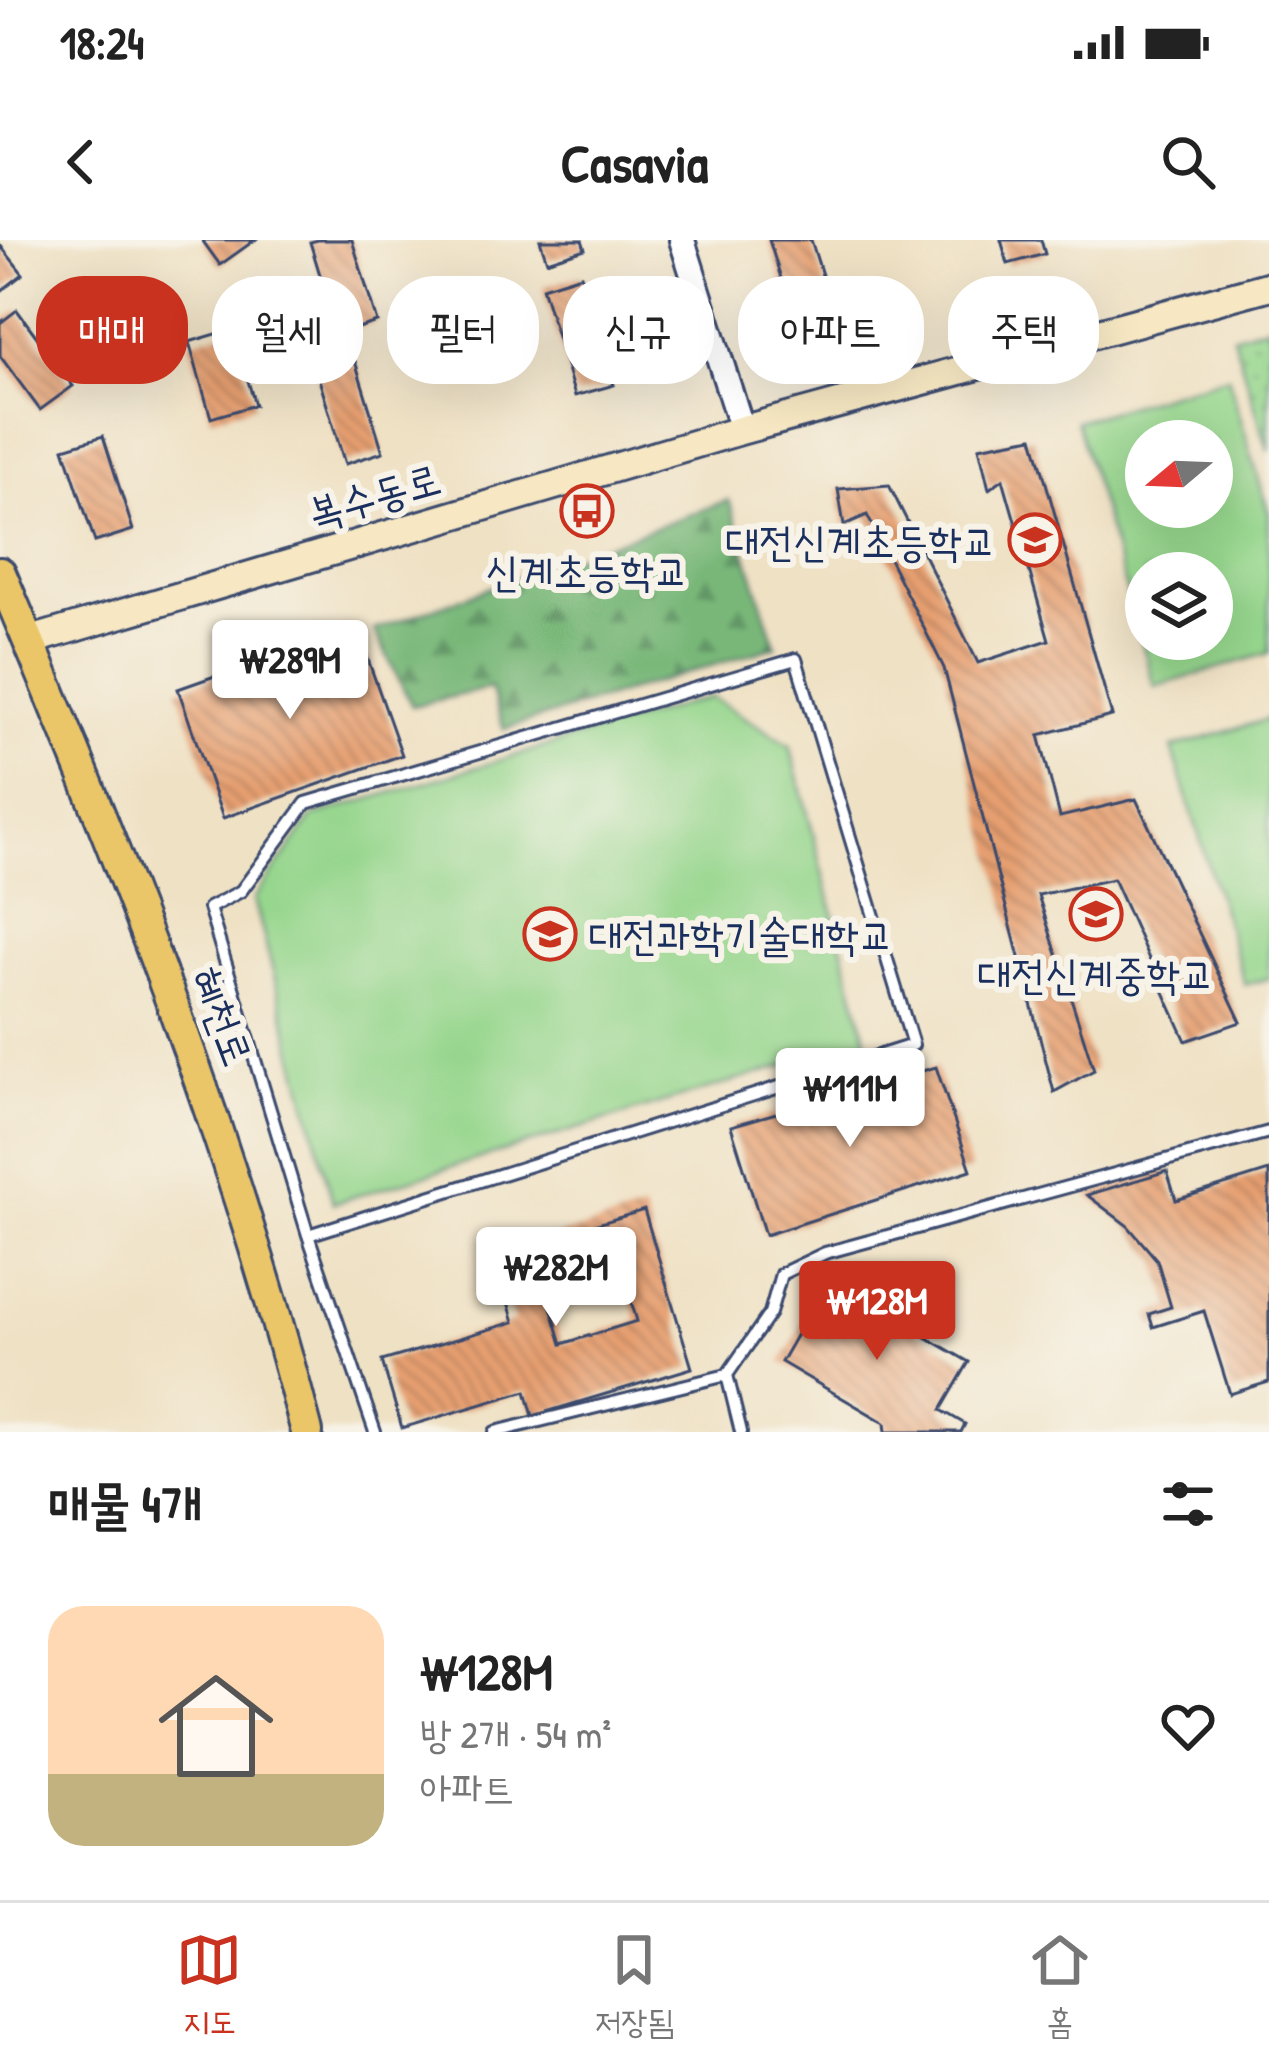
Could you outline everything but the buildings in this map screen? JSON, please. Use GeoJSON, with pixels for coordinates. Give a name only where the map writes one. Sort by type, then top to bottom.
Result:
{"type":"FeatureCollection","features":[{"type":"Feature","properties":{"kind":"main road","name":"복수동로"},"geometry":{"type":"LineString","coordinates":[[14,645],[742,430],[1269,286]]}},
{"type":"Feature","properties":{"kind":"main road","name":"혜천로"},"geometry":{"type":"LineString","coordinates":[[0,573],[14,645],[191,1046],[251,1226],[307,1432]]}},
{"type":"Feature","properties":{"kind":"street"},"geometry":{"type":"LineString","coordinates":[[682,240],[742,430]]}},
{"type":"Feature","properties":{"kind":"lane"},"geometry":{"type":"LineString","coordinates":[[308,1235],[913,1045],[796,659],[306,803],[241,891],[209,908],[308,1235],[375,1432]]}},
{"type":"Feature","properties":{"kind":"lane"},"geometry":{"type":"LineString","coordinates":[[495,1432],[728,1375],[770,1312],[781,1274],[825,1252],[1269,1132]]}},
{"type":"Feature","properties":{"kind":"lane"},"geometry":{"type":"LineString","coordinates":[[728,1375],[741,1432]]}},
{"type":"Feature","properties":{"kind":"green space"},"geometry":{"type":"Polygon","coordinates":[[[1269,325],[1269,452],[1233,336],[1269,325]]]}},
{"type":"Feature","properties":{"kind":"green space"},"geometry":{"type":"Polygon","coordinates":[[[1228,376],[1269,514],[1269,653],[1155,687],[1147,660],[1233,660],[1233,552],[1125,552],[1125,586],[1076,421],[1228,376]]]}},
{"type":"Feature","properties":{"kind":"green space"},"geometry":{"type":"Polygon","coordinates":[[[729,500],[776,646],[504,729],[490,688],[412,706],[374,630],[729,500]]]}},
{"type":"Feature","properties":{"kind":"green space"},"geometry":{"type":"Polygon","coordinates":[[[711,697],[790,745],[867,1041],[333,1203],[254,899],[313,816],[711,697]]]}},
{"type":"Feature","properties":{"kind":"green space"},"geometry":{"type":"Polygon","coordinates":[[[1269,719],[1269,978],[1245,985],[1172,748],[1269,719]]]}},
{"type":"Feature","properties":{"kind":"place","name":"신계초등학교"},"geometry":{"type":"Point","coordinates":[587,511]}},
{"type":"Feature","properties":{"kind":"place","name":"대전신계초등학교"},"geometry":{"type":"Point","coordinates":[1035,540]}},
{"type":"Feature","properties":{"kind":"place","name":"대전신계중학교"},"geometry":{"type":"Point","coordinates":[1096,914]}},
{"type":"Feature","properties":{"kind":"place","name":"대전과학기술대학교"},"geometry":{"type":"Point","coordinates":[550,934]}}]}
